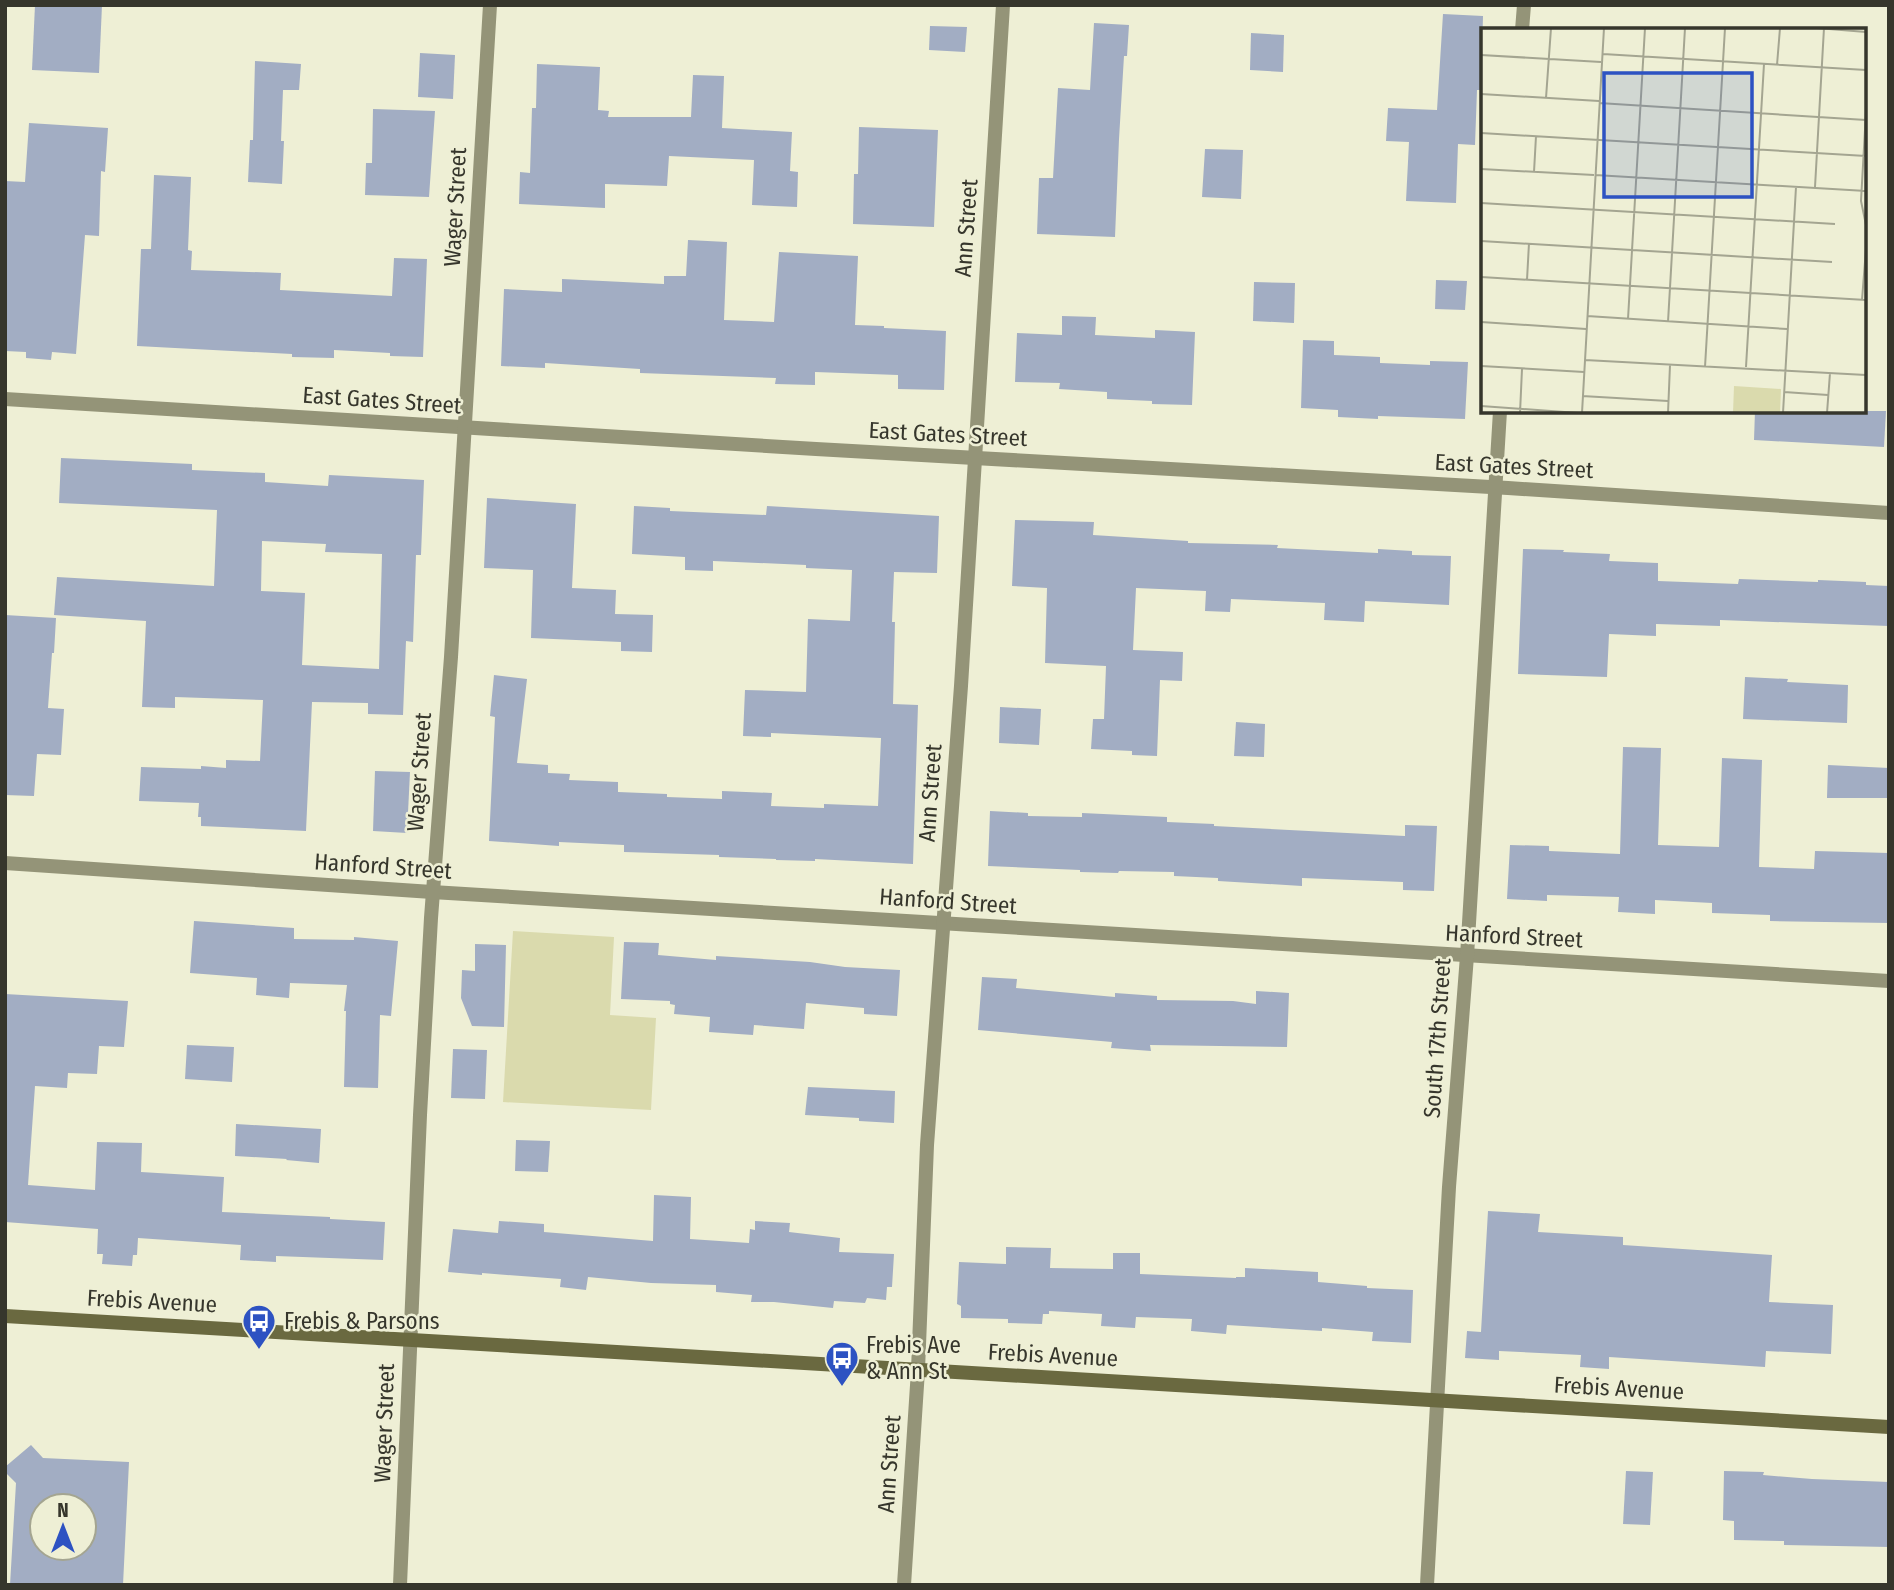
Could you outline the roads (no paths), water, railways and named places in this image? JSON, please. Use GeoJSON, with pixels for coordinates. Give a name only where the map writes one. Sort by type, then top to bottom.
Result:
{"type":"FeatureCollection","features":[{"type":"Feature","properties":{"kind":"main road","name":"Frebis Avenue"},"geometry":{"type":"LineString","coordinates":[[5,1316],[1889,1427]]}},
{"type":"Feature","properties":{"kind":"street","name":"Wager Street"},"geometry":{"type":"LineString","coordinates":[[400,1585],[432,892],[451,657],[490,5]]}},
{"type":"Feature","properties":{"kind":"street","name":"Ann Street"},"geometry":{"type":"LineString","coordinates":[[904,1585],[918,1370],[927,1145],[961,686],[1003,5]]}},
{"type":"Feature","properties":{"kind":"street"},"geometry":{"type":"LineString","coordinates":[[1522,28],[1524,5]]}},
{"type":"Feature","properties":{"kind":"street","name":"East Gates Street"},"geometry":{"type":"LineString","coordinates":[[5,399],[1889,513]]}},
{"type":"Feature","properties":{"kind":"street","name":"South 17th Street"},"geometry":{"type":"LineString","coordinates":[[1427,1585],[1449,1187],[1500,413]]}},
{"type":"Feature","properties":{"kind":"street","name":"Hanford Street"},"geometry":{"type":"LineString","coordinates":[[5,863],[432,892],[1889,981]]}},
{"type":"Feature","properties":{"kind":"place","name":"Frebis & Parsons"},"geometry":{"type":"Point","coordinates":[259,1351]}},
{"type":"Feature","properties":{"kind":"place","name":"Frebis Ave & Ann St"},"geometry":{"type":"Point","coordinates":[842,1388]}}]}
